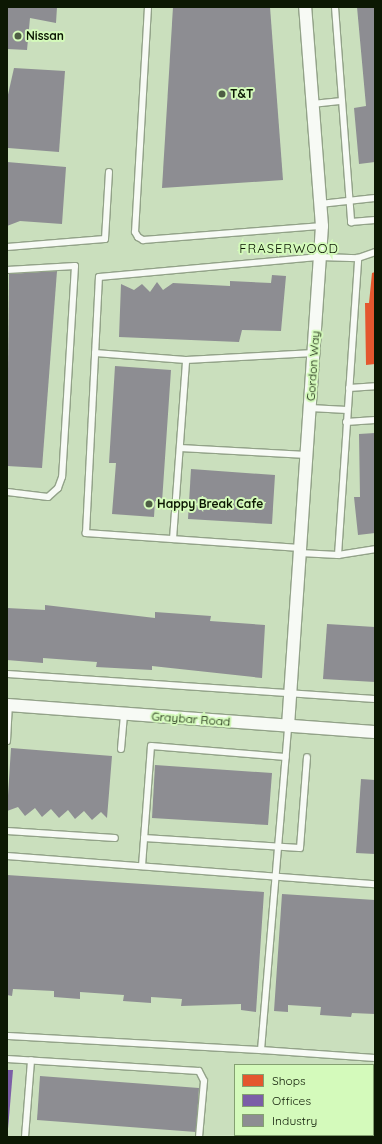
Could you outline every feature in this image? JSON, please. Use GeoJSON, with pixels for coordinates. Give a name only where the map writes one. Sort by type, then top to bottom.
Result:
{"type":"FeatureCollection","features":[{"type":"Feature","properties":{"kind":"street","name":"Gordon Way"},"geometry":{"type":"LineString","coordinates":[[288,726],[322,226],[305,7]]}},
{"type":"Feature","properties":{"kind":"street","name":"Graybar Road"},"geometry":{"type":"LineString","coordinates":[[8,705],[375,732]]}},
{"type":"Feature","properties":{"kind":"lane"},"geometry":{"type":"LineString","coordinates":[[148,7],[135,232],[138,237],[143,240],[322,226]]}},
{"type":"Feature","properties":{"kind":"lane"},"geometry":{"type":"LineString","coordinates":[[336,7],[351,222],[375,220]]}},
{"type":"Feature","properties":{"kind":"lane"},"geometry":{"type":"LineString","coordinates":[[312,104],[342,101]]}},
{"type":"Feature","properties":{"kind":"lane"},"geometry":{"type":"LineString","coordinates":[[7,248],[105,240],[109,172]]}},
{"type":"Feature","properties":{"kind":"lane"},"geometry":{"type":"LineString","coordinates":[[320,204],[375,198]]}},
{"type":"Feature","properties":{"kind":"lane"},"geometry":{"type":"LineString","coordinates":[[375,252],[358,258],[320,257],[100,277],[86,533],[300,550],[338,555],[375,549]]}},
{"type":"Feature","properties":{"kind":"lane"},"geometry":{"type":"LineString","coordinates":[[338,555],[358,258]]}},
{"type":"Feature","properties":{"kind":"lane"},"geometry":{"type":"LineString","coordinates":[[7,270],[75,266],[62,477],[58,488],[48,496],[7,492]]}},
{"type":"Feature","properties":{"kind":"lane"},"geometry":{"type":"LineString","coordinates":[[96,353],[186,360],[314,353]]}},
{"type":"Feature","properties":{"kind":"lane"},"geometry":{"type":"LineString","coordinates":[[173,539],[186,360]]}},
{"type":"Feature","properties":{"kind":"lane"},"geometry":{"type":"LineString","coordinates":[[349,388],[375,386]]}},
{"type":"Feature","properties":{"kind":"lane"},"geometry":{"type":"LineString","coordinates":[[310,408],[347,410]]}},
{"type":"Feature","properties":{"kind":"lane"},"geometry":{"type":"LineString","coordinates":[[346,422],[375,420]]}},
{"type":"Feature","properties":{"kind":"lane"},"geometry":{"type":"LineString","coordinates":[[180,448],[307,455]]}},
{"type":"Feature","properties":{"kind":"lane"},"geometry":{"type":"LineString","coordinates":[[7,674],[375,699]]}},
{"type":"Feature","properties":{"kind":"lane"},"geometry":{"type":"LineString","coordinates":[[7,741],[8,705]]}},
{"type":"Feature","properties":{"kind":"lane"},"geometry":{"type":"LineString","coordinates":[[121,749],[124,714]]}},
{"type":"Feature","properties":{"kind":"lane"},"geometry":{"type":"LineString","coordinates":[[261,1050],[288,726]]}},
{"type":"Feature","properties":{"kind":"lane"},"geometry":{"type":"LineString","coordinates":[[142,866],[151,746],[286,757]]}},
{"type":"Feature","properties":{"kind":"lane"},"geometry":{"type":"LineString","coordinates":[[144,838],[300,848],[307,757]]}},
{"type":"Feature","properties":{"kind":"lane"},"geometry":{"type":"LineString","coordinates":[[7,831],[115,838]]}},
{"type":"Feature","properties":{"kind":"lane"},"geometry":{"type":"LineString","coordinates":[[7,856],[375,884]]}},
{"type":"Feature","properties":{"kind":"lane"},"geometry":{"type":"LineString","coordinates":[[7,1036],[375,1058]]}},
{"type":"Feature","properties":{"kind":"lane"},"geometry":{"type":"LineString","coordinates":[[7,1059],[199,1072],[204,1081],[200,1137]]}},
{"type":"Feature","properties":{"kind":"lane"},"geometry":{"type":"LineString","coordinates":[[25,1137],[31,1060]]}},
{"type":"Feature","properties":{"kind":"building: Shops"},"geometry":{"type":"Polygon","coordinates":[[[375,272],[375,364],[366,365],[365,303],[369,303],[372,273],[375,272]]]}},
{"type":"Feature","properties":{"kind":"building: Offices"},"geometry":{"type":"Polygon","coordinates":[[[7,1070],[13,1070],[8,1129],[7,1129],[7,1070]]]}},
{"type":"Feature","properties":{"kind":"building: Industry","name":"Nissan"},"geometry":{"type":"Polygon","coordinates":[[[7,7],[57,7],[56,23],[30,18],[27,50],[7,49],[7,7]]]}},
{"type":"Feature","properties":{"kind":"building: Industry","name":"T&T"},"geometry":{"type":"Polygon","coordinates":[[[173,7],[270,7],[283,180],[162,188],[173,7]]]}},
{"type":"Feature","properties":{"kind":"building: Industry"},"geometry":{"type":"Polygon","coordinates":[[[357,7],[375,7],[375,162],[359,164],[354,108],[366,106],[357,7]]]}},
{"type":"Feature","properties":{"kind":"building: Industry"},"geometry":{"type":"Polygon","coordinates":[[[14,68],[65,71],[59,152],[8,148],[7,99],[14,68]]]}},
{"type":"Feature","properties":{"kind":"building: Industry"},"geometry":{"type":"Polygon","coordinates":[[[7,162],[66,167],[62,224],[20,221],[7,226],[7,162]]]}},
{"type":"Feature","properties":{"kind":"building: Industry"},"geometry":{"type":"Polygon","coordinates":[[[57,271],[42,468],[7,466],[9,274],[57,271]]]}},
{"type":"Feature","properties":{"kind":"building: Industry"},"geometry":{"type":"Polygon","coordinates":[[[272,275],[286,276],[281,331],[242,330],[239,342],[119,337],[121,284],[134,290],[142,284],[150,292],[157,282],[163,290],[173,283],[230,286],[230,281],[271,283],[272,275]]]}},
{"type":"Feature","properties":{"kind":"building: Industry"},"geometry":{"type":"Polygon","coordinates":[[[115,366],[171,370],[162,502],[155,501],[154,517],[112,514],[116,463],[109,463],[115,366]]]}},
{"type":"Feature","properties":{"kind":"building: Industry"},"geometry":{"type":"Polygon","coordinates":[[[375,433],[375,533],[358,535],[354,497],[360,497],[359,434],[375,433]]]}},
{"type":"Feature","properties":{"kind":"building: Industry"},"geometry":{"type":"Polygon","coordinates":[[[191,469],[275,475],[272,524],[188,519],[191,469]]]}},
{"type":"Feature","properties":{"kind":"building: Industry"},"geometry":{"type":"Polygon","coordinates":[[[45,605],[155,618],[155,612],[211,616],[210,621],[265,625],[262,678],[152,666],[152,670],[96,667],[97,662],[43,658],[43,663],[7,660],[7,608],[45,610],[45,605]]]}},
{"type":"Feature","properties":{"kind":"building: Industry"},"geometry":{"type":"Polygon","coordinates":[[[327,624],[375,627],[375,682],[323,679],[327,624]]]}},
{"type":"Feature","properties":{"kind":"building: Industry"},"geometry":{"type":"Polygon","coordinates":[[[11,748],[112,756],[107,818],[101,812],[92,820],[84,811],[75,819],[68,810],[59,818],[51,809],[42,817],[35,808],[25,816],[18,807],[7,811],[11,748]]]}},
{"type":"Feature","properties":{"kind":"building: Industry"},"geometry":{"type":"Polygon","coordinates":[[[155,765],[272,773],[268,825],[152,818],[155,765]]]}},
{"type":"Feature","properties":{"kind":"building: Industry"},"geometry":{"type":"Polygon","coordinates":[[[361,779],[375,780],[375,854],[356,853],[361,779]]]}},
{"type":"Feature","properties":{"kind":"building: Industry"},"geometry":{"type":"Polygon","coordinates":[[[7,875],[264,892],[256,1012],[241,1010],[241,1004],[181,1006],[182,999],[151,997],[151,1003],[123,1001],[124,995],[80,992],[80,999],[54,997],[54,991],[13,989],[12,996],[7,995],[7,875]]]}},
{"type":"Feature","properties":{"kind":"building: Industry"},"geometry":{"type":"Polygon","coordinates":[[[282,894],[375,900],[375,1014],[352,1013],[351,1017],[320,1015],[321,1007],[288,1005],[288,1012],[274,1011],[282,894]]]}},
{"type":"Feature","properties":{"kind":"building: Industry"},"geometry":{"type":"Polygon","coordinates":[[[40,1076],[199,1088],[196,1132],[37,1120],[40,1076]]]}},
{"type":"Feature","properties":{"kind":"building: Industry"},"geometry":{"type":"Polygon","coordinates":[[[374,1132],[375,1137],[294,1137],[374,1136],[374,1132]]]}},
{"type":"Feature","properties":{"kind":"place","name":"Nissan"},"geometry":{"type":"Point","coordinates":[18,36]}},
{"type":"Feature","properties":{"kind":"place","name":"T&T"},"geometry":{"type":"Point","coordinates":[222,94]}},
{"type":"Feature","properties":{"kind":"place","name":"Happy Break Cafe"},"geometry":{"type":"Point","coordinates":[149,504]}},
{"type":"Feature","properties":{"kind":"district","name":"FRASERWOOD"},"geometry":{"type":"Point","coordinates":[289,248]}}]}
